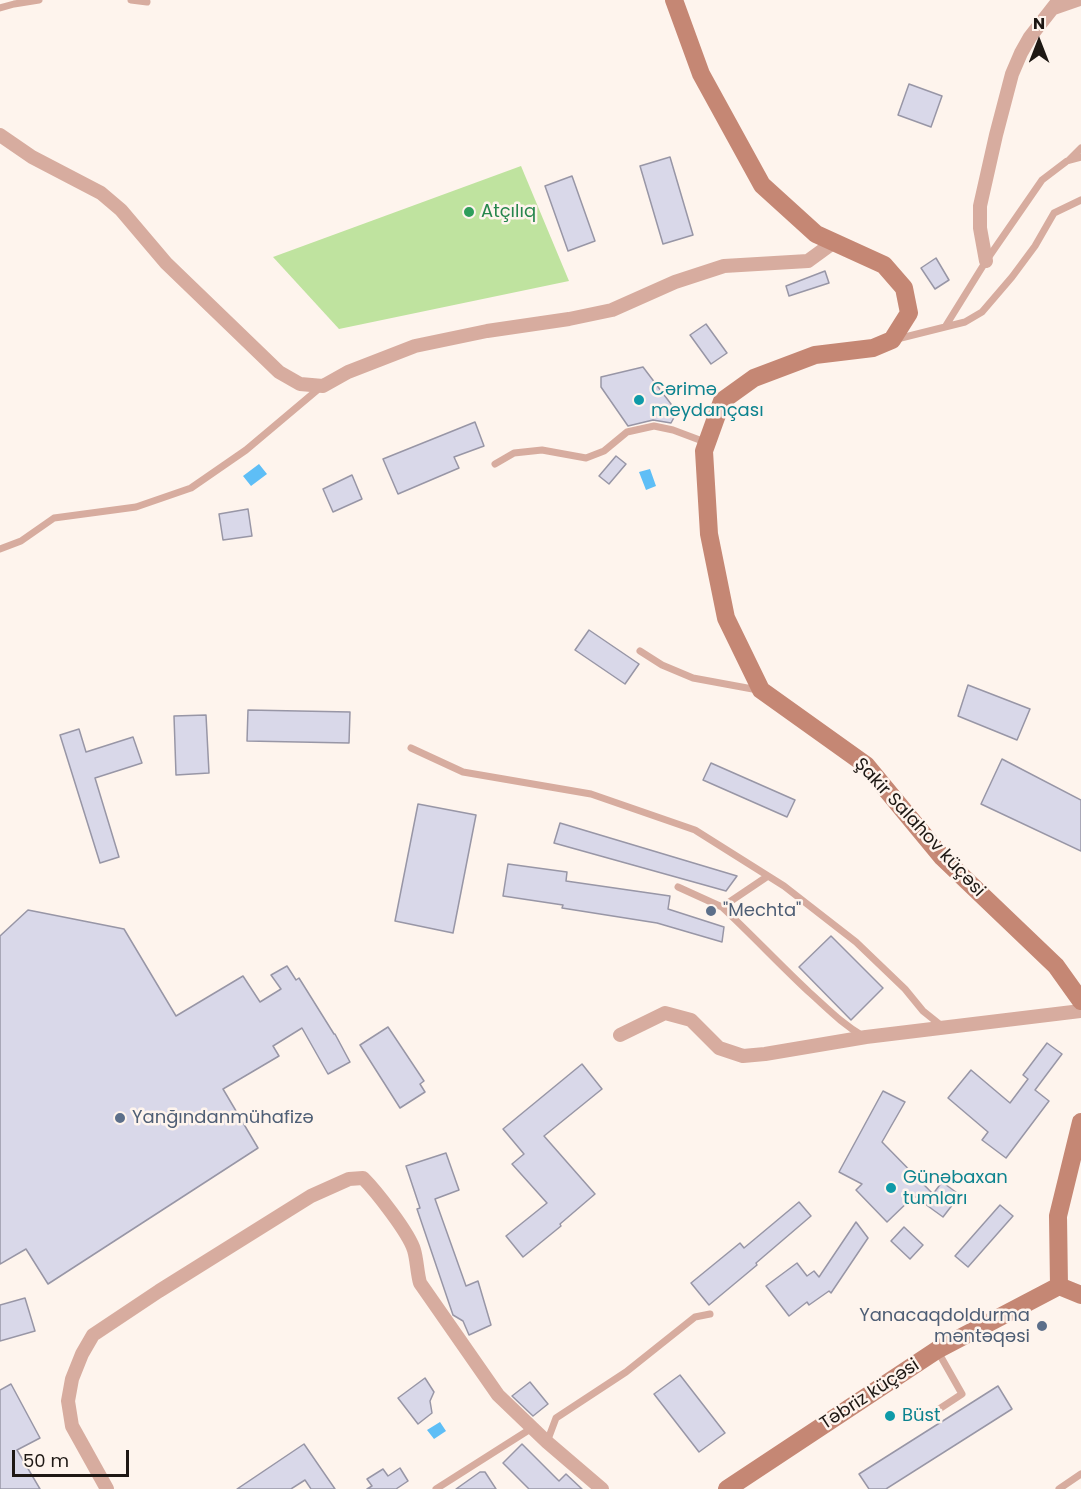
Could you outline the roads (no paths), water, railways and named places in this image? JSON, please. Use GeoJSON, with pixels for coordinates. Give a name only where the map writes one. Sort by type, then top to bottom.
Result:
{"type":"FeatureCollection","features":[{"type":"Feature","properties":{"kind":"street"},"geometry":{"type":"LineString","coordinates":[[674,0],[701,74],[762,185],[816,234],[884,265],[904,288],[909,313],[891,340]]}},
{"type":"Feature","properties":{"kind":"street"},"geometry":{"type":"LineString","coordinates":[[986,261],[980,228],[980,206],[1012,74],[1021,53],[1056,4],[1077,0]]}},
{"type":"Feature","properties":{"kind":"street"},"geometry":{"type":"LineString","coordinates":[[0,135],[33,157],[101,193],[121,210],[166,263],[279,372],[300,384],[323,386],[348,372],[415,346],[487,331],[612,310],[675,282],[724,266],[808,261],[834,243]]}},
{"type":"Feature","properties":{"kind":"street","name":"Şakir Salahov küçəsi"},"geometry":{"type":"LineString","coordinates":[[891,340],[873,348],[815,355],[754,378],[722,401],[704,451],[709,534],[726,618],[761,690],[866,765],[942,857],[1056,966],[1081,1001]]}},
{"type":"Feature","properties":{"kind":"street"},"geometry":{"type":"LineString","coordinates":[[620,1035],[665,1013],[691,1020],[719,1048],[743,1056],[866,1037],[1081,1011]]}},
{"type":"Feature","properties":{"kind":"street"},"geometry":{"type":"LineString","coordinates":[[1081,1122],[1058,1216],[1059,1286],[1081,1295]]}},
{"type":"Feature","properties":{"kind":"street"},"geometry":{"type":"LineString","coordinates":[[107,1489],[72,1426],[68,1401],[78,1362],[93,1335],[311,1196],[349,1179],[363,1178],[376,1191],[414,1250],[420,1283],[498,1395],[547,1442],[602,1489]]}},
{"type":"Feature","properties":{"kind":"street","name":"Təbriz küçəsi"},"geometry":{"type":"LineString","coordinates":[[727,1489],[937,1350],[1059,1286]]}},
{"type":"Feature","properties":{"kind":"lane"},"geometry":{"type":"LineString","coordinates":[[0,8],[39,0]]}},
{"type":"Feature","properties":{"kind":"lane"},"geometry":{"type":"LineString","coordinates":[[131,0],[147,3]]}},
{"type":"Feature","properties":{"kind":"lane"},"geometry":{"type":"LineString","coordinates":[[945,327],[986,261],[1042,180],[1081,148]]}},
{"type":"Feature","properties":{"kind":"lane"},"geometry":{"type":"LineString","coordinates":[[1067,161],[1081,157]]}},
{"type":"Feature","properties":{"kind":"lane"},"geometry":{"type":"LineString","coordinates":[[891,340],[965,322],[982,312],[1035,246],[1054,213],[1081,201]]}},
{"type":"Feature","properties":{"kind":"lane"},"geometry":{"type":"LineString","coordinates":[[0,549],[21,541],[54,518],[136,507],[191,488],[246,450],[323,386]]}},
{"type":"Feature","properties":{"kind":"lane"},"geometry":{"type":"LineString","coordinates":[[495,464],[514,453],[542,450],[586,458],[604,451],[627,432],[654,426],[673,430],[707,443]]}},
{"type":"Feature","properties":{"kind":"lane"},"geometry":{"type":"LineString","coordinates":[[640,651],[662,665],[693,678],[761,690]]}},
{"type":"Feature","properties":{"kind":"lane"},"geometry":{"type":"LineString","coordinates":[[411,748],[463,772],[591,794],[695,830],[768,876],[856,942],[905,989],[923,1011],[943,1027]]}},
{"type":"Feature","properties":{"kind":"lane"},"geometry":{"type":"LineString","coordinates":[[722,907],[768,876]]}},
{"type":"Feature","properties":{"kind":"lane"},"geometry":{"type":"LineString","coordinates":[[678,887],[722,907],[753,936],[776,962],[846,1026],[866,1037]]}},
{"type":"Feature","properties":{"kind":"lane"},"geometry":{"type":"LineString","coordinates":[[547,1442],[556,1418],[626,1372],[695,1317],[710,1314]]}},
{"type":"Feature","properties":{"kind":"lane"},"geometry":{"type":"LineString","coordinates":[[927,1417],[962,1394],[937,1350]]}},
{"type":"Feature","properties":{"kind":"lane"},"geometry":{"type":"LineString","coordinates":[[436,1489],[532,1428]]}},
{"type":"Feature","properties":{"kind":"lane"},"geometry":{"type":"LineString","coordinates":[[1059,1489],[1081,1474]]}},
{"type":"Feature","properties":{"kind":"water"},"geometry":{"type":"Polygon","coordinates":[[[259,464],[267,474],[251,486],[243,476],[259,464]]]}},
{"type":"Feature","properties":{"kind":"water"},"geometry":{"type":"Polygon","coordinates":[[[650,469],[656,486],[646,490],[639,472],[650,469]]]}},
{"type":"Feature","properties":{"kind":"water"},"geometry":{"type":"Polygon","coordinates":[[[440,1422],[446,1431],[434,1439],[427,1430],[440,1422]]]}},
{"type":"Feature","properties":{"kind":"place","name":"Atçılıq"},"geometry":{"type":"Point","coordinates":[469,212]}},
{"type":"Feature","properties":{"kind":"place","name":"Cərimə meydançası"},"geometry":{"type":"Point","coordinates":[639,400]}},
{"type":"Feature","properties":{"kind":"place","name":"\"Mechta\""},"geometry":{"type":"Point","coordinates":[711,911]}},
{"type":"Feature","properties":{"kind":"place","name":"Yanğındanmühafizə"},"geometry":{"type":"Point","coordinates":[120,1118]}},
{"type":"Feature","properties":{"kind":"place","name":"Günəbaxan tumları"},"geometry":{"type":"Point","coordinates":[891,1188]}},
{"type":"Feature","properties":{"kind":"place","name":"Yanacaqdoldurma məntəqəsi"},"geometry":{"type":"Point","coordinates":[1042,1326]}},
{"type":"Feature","properties":{"kind":"place","name":"Büst"},"geometry":{"type":"Point","coordinates":[890,1416]}}]}
